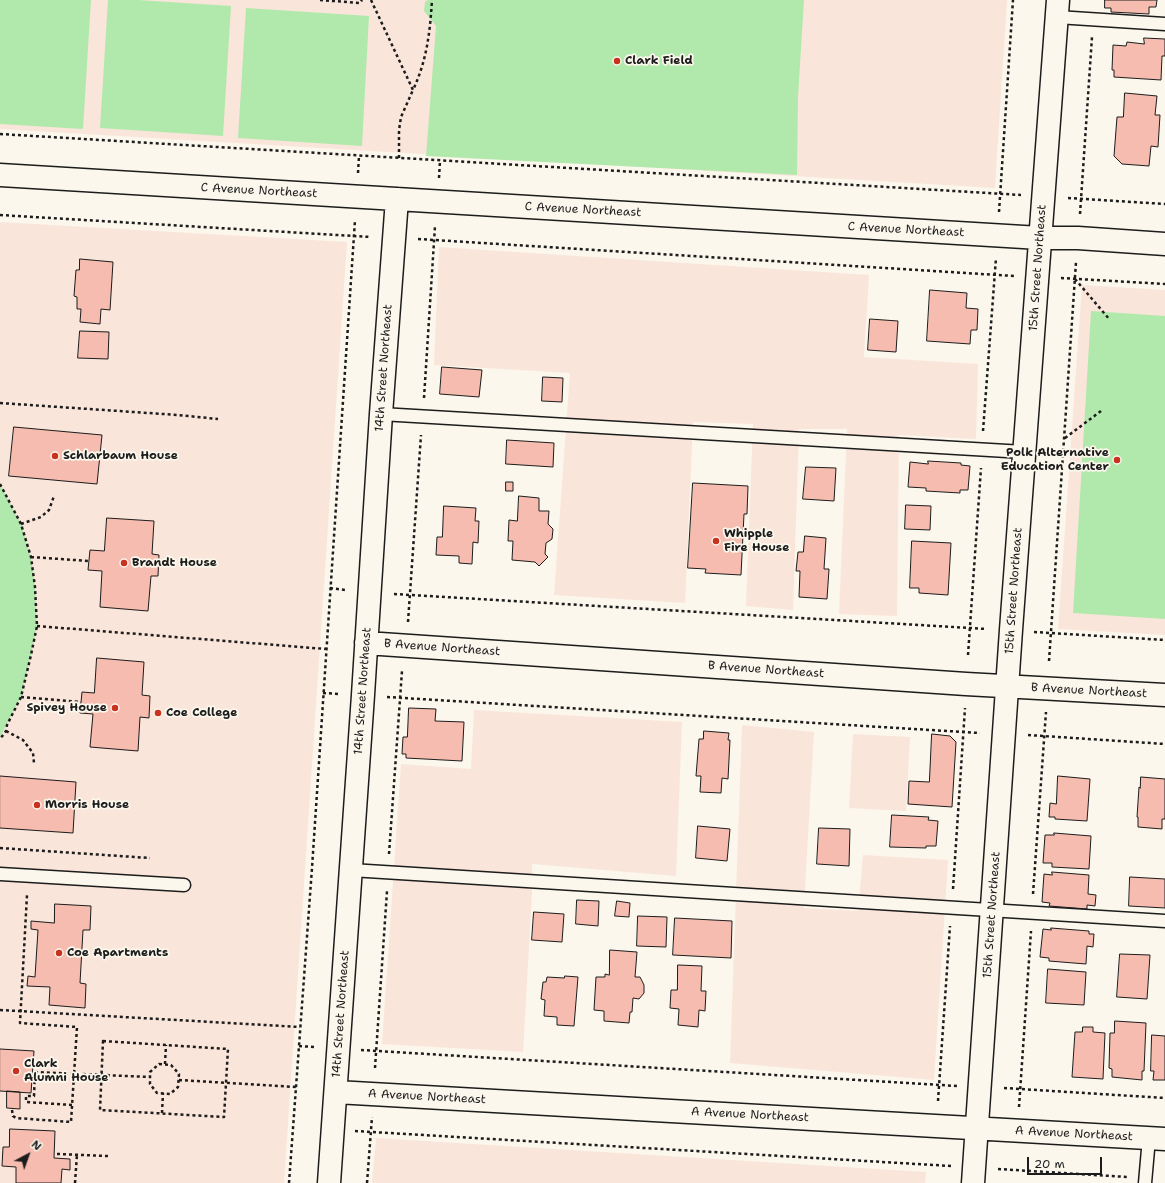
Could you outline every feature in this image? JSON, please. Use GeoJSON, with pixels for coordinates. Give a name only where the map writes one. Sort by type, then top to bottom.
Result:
{"type":"FeatureCollection","features":[{"type":"Feature","properties":{"kind":"street","name":"15th Street Northeast"},"geometry":{"type":"LineString","coordinates":[[973,1183],[993,911],[1007,686],[1057,8]]}},
{"type":"Feature","properties":{"kind":"street","name":"C Avenue Northeast"},"geometry":{"type":"LineString","coordinates":[[0,175],[1040,238],[1078,238],[1165,244]]}},
{"type":"Feature","properties":{"kind":"street","name":"14th Street Northeast"},"geometry":{"type":"LineString","coordinates":[[329,1183],[397,199]]}},
{"type":"Feature","properties":{"kind":"street","name":"B Avenue Northeast"},"geometry":{"type":"LineString","coordinates":[[366,643],[1007,686],[1165,695]]}},
{"type":"Feature","properties":{"kind":"street","name":"A Avenue Northeast"},"geometry":{"type":"LineString","coordinates":[[336,1092],[1157,1138]]}},
{"type":"Feature","properties":{"kind":"lane"},"geometry":{"type":"LineString","coordinates":[[1057,8],[1093,20],[1165,24]]}},
{"type":"Feature","properties":{"kind":"lane"},"geometry":{"type":"LineString","coordinates":[[381,414],[1024,452]]}},
{"type":"Feature","properties":{"kind":"lane"},"geometry":{"type":"LineString","coordinates":[[351,870],[1165,921]]}},
{"type":"Feature","properties":{"kind":"lane"},"geometry":{"type":"LineString","coordinates":[[0,874],[184,885]]}},
{"type":"Feature","properties":{"kind":"lane"},"geometry":{"type":"LineString","coordinates":[[1146,1180],[1157,1138]]}},
{"type":"Feature","properties":{"kind":"path"},"geometry":{"type":"LineString","coordinates":[[320,0],[360,3],[362,0]]}},
{"type":"Feature","properties":{"kind":"path"},"geometry":{"type":"LineString","coordinates":[[371,0],[413,90]]}},
{"type":"Feature","properties":{"kind":"path"},"geometry":{"type":"LineString","coordinates":[[399,158],[401,117],[420,76],[430,36],[432,0]]}},
{"type":"Feature","properties":{"kind":"path"},"geometry":{"type":"LineString","coordinates":[[998,217],[1013,0]]}},
{"type":"Feature","properties":{"kind":"path"},"geometry":{"type":"LineString","coordinates":[[1080,220],[1093,20]]}},
{"type":"Feature","properties":{"kind":"path"},"geometry":{"type":"LineString","coordinates":[[0,134],[1025,195]]}},
{"type":"Feature","properties":{"kind":"path"},"geometry":{"type":"LineString","coordinates":[[358,177],[359,156]]}},
{"type":"Feature","properties":{"kind":"path"},"geometry":{"type":"LineString","coordinates":[[439,183],[440,160]]}},
{"type":"Feature","properties":{"kind":"path"},"geometry":{"type":"LineString","coordinates":[[1066,198],[1165,204]]}},
{"type":"Feature","properties":{"kind":"path"},"geometry":{"type":"LineString","coordinates":[[289,1183],[355,214]]}},
{"type":"Feature","properties":{"kind":"path"},"geometry":{"type":"LineString","coordinates":[[0,215],[377,238]]}},
{"type":"Feature","properties":{"kind":"path"},"geometry":{"type":"LineString","coordinates":[[412,239],[1017,276]]}},
{"type":"Feature","properties":{"kind":"path"},"geometry":{"type":"LineString","coordinates":[[1049,661],[1076,261]]}},
{"type":"Feature","properties":{"kind":"path"},"geometry":{"type":"LineString","coordinates":[[1060,278],[1165,284]]}},
{"type":"Feature","properties":{"kind":"path"},"geometry":{"type":"LineString","coordinates":[[1075,279],[1110,320]]}},
{"type":"Feature","properties":{"kind":"path"},"geometry":{"type":"LineString","coordinates":[[0,403],[218,418]]}},
{"type":"Feature","properties":{"kind":"path"},"geometry":{"type":"LineString","coordinates":[[1065,439],[1101,411]]}},
{"type":"Feature","properties":{"kind":"path"},"geometry":{"type":"LineString","coordinates":[[0,484],[21,524],[31,557],[35,587],[37,626],[21,697],[7,725],[6,731],[0,739]]}},
{"type":"Feature","properties":{"kind":"path"},"geometry":{"type":"LineString","coordinates":[[21,524],[45,514],[49,510],[54,496]]}},
{"type":"Feature","properties":{"kind":"path"},"geometry":{"type":"LineString","coordinates":[[31,557],[89,560]]}},
{"type":"Feature","properties":{"kind":"path"},"geometry":{"type":"LineString","coordinates":[[330,588],[352,590]]}},
{"type":"Feature","properties":{"kind":"path"},"geometry":{"type":"LineString","coordinates":[[387,593],[992,629]]}},
{"type":"Feature","properties":{"kind":"path"},"geometry":{"type":"LineString","coordinates":[[37,626],[326,649]]}},
{"type":"Feature","properties":{"kind":"path"},"geometry":{"type":"LineString","coordinates":[[1028,632],[1165,640]]}},
{"type":"Feature","properties":{"kind":"path"},"geometry":{"type":"LineString","coordinates":[[323,693],[340,694]]}},
{"type":"Feature","properties":{"kind":"path"},"geometry":{"type":"LineString","coordinates":[[21,697],[81,702]]}},
{"type":"Feature","properties":{"kind":"path"},"geometry":{"type":"LineString","coordinates":[[386,697],[985,733]]}},
{"type":"Feature","properties":{"kind":"path"},"geometry":{"type":"LineString","coordinates":[[6,731],[23,740],[33,754],[34,763]]}},
{"type":"Feature","properties":{"kind":"path"},"geometry":{"type":"LineString","coordinates":[[1022,735],[1165,744]]}},
{"type":"Feature","properties":{"kind":"path"},"geometry":{"type":"LineString","coordinates":[[0,848],[150,858]]}},
{"type":"Feature","properties":{"kind":"path"},"geometry":{"type":"LineString","coordinates":[[12,1110],[13,1116],[16,1118],[71,1122],[77,1027],[20,1024],[28,876]]}},
{"type":"Feature","properties":{"kind":"path"},"geometry":{"type":"LineString","coordinates":[[0,1010],[300,1027]]}},
{"type":"Feature","properties":{"kind":"path"},"geometry":{"type":"LineString","coordinates":[[103,1041],[228,1049],[224,1117],[100,1110],[101,1076],[103,1041]]}},
{"type":"Feature","properties":{"kind":"path"},"geometry":{"type":"LineString","coordinates":[[165,1064],[166,1045]]}},
{"type":"Feature","properties":{"kind":"path"},"geometry":{"type":"LineString","coordinates":[[299,1046],[315,1047]]}},
{"type":"Feature","properties":{"kind":"path"},"geometry":{"type":"LineString","coordinates":[[361,1050],[961,1086]]}},
{"type":"Feature","properties":{"kind":"path"},"geometry":{"type":"LineString","coordinates":[[159,1064],[171,1065],[179,1074],[178,1087],[170,1094],[157,1093],[150,1084],[150,1077],[150,1072],[159,1064]]}},
{"type":"Feature","properties":{"kind":"path"},"geometry":{"type":"LineString","coordinates":[[72,1105],[26,1102],[26,1096],[34,1096],[35,1072],[150,1077]]}},
{"type":"Feature","properties":{"kind":"path"},"geometry":{"type":"LineString","coordinates":[[179,1080],[296,1087]]}},
{"type":"Feature","properties":{"kind":"path"},"geometry":{"type":"LineString","coordinates":[[997,1088],[1165,1098]]}},
{"type":"Feature","properties":{"kind":"path"},"geometry":{"type":"LineString","coordinates":[[162,1114],[163,1093]]}},
{"type":"Feature","properties":{"kind":"path"},"geometry":{"type":"LineString","coordinates":[[367,1183],[372,1116]]}},
{"type":"Feature","properties":{"kind":"path"},"geometry":{"type":"LineString","coordinates":[[333,1129],[956,1167]]}},
{"type":"Feature","properties":{"kind":"path"},"geometry":{"type":"LineString","coordinates":[[57,1154],[108,1156]]}},
{"type":"Feature","properties":{"kind":"path"},"geometry":{"type":"LineString","coordinates":[[75,1183],[77,1154]]}},
{"type":"Feature","properties":{"kind":"path"},"geometry":{"type":"LineString","coordinates":[[992,1169],[1146,1180]]}},
{"type":"Feature","properties":{"kind":"shaded area"},"geometry":{"type":"Polygon","coordinates":[[[0,0],[1007,0],[995,188],[0,129],[0,0]]]}},
{"type":"Feature","properties":{"kind":"shaded area","name":"Coe College"},"geometry":{"type":"Polygon","coordinates":[[[0,222],[347,242],[284,1183],[0,1183],[0,222]]]}},
{"type":"Feature","properties":{"kind":"shaded area"},"geometry":{"type":"Polygon","coordinates":[[[439,247],[869,275],[864,357],[978,364],[976,439],[899,435],[897,616],[839,614],[847,429],[799,429],[793,610],[746,606],[753,424],[693,422],[685,603],[554,595],[570,373],[434,365],[439,247]]]}},
{"type":"Feature","properties":{"kind":"shaded area","name":"Polk Alternative Education Center"},"geometry":{"type":"Polygon","coordinates":[[[1082,285],[1165,290],[1165,635],[1058,629],[1082,285]]]}},
{"type":"Feature","properties":{"kind":"shaded area"},"geometry":{"type":"Polygon","coordinates":[[[474,710],[682,722],[676,876],[532,864],[532,893],[523,1052],[382,1044],[401,764],[471,769],[474,710]]]}},
{"type":"Feature","properties":{"kind":"shaded area"},"geometry":{"type":"Polygon","coordinates":[[[742,725],[814,732],[804,908],[858,911],[863,855],[948,860],[934,1080],[730,1063],[742,725]]]}},
{"type":"Feature","properties":{"kind":"shaded area"},"geometry":{"type":"Polygon","coordinates":[[[853,734],[910,737],[906,811],[849,808],[853,734]]]}},
{"type":"Feature","properties":{"kind":"shaded area"},"geometry":{"type":"Polygon","coordinates":[[[376,1138],[926,1172],[925,1183],[372,1183],[376,1138]]]}},
{"type":"Feature","properties":{"kind":"green space"},"geometry":{"type":"Polygon","coordinates":[[[0,0],[91,0],[83,129],[0,124],[0,0]]]}},
{"type":"Feature","properties":{"kind":"green space"},"geometry":{"type":"Polygon","coordinates":[[[108,0],[138,0],[231,6],[223,136],[100,128],[108,0]]]}},
{"type":"Feature","properties":{"kind":"green space","name":"Clark Field"},"geometry":{"type":"Polygon","coordinates":[[[428,0],[804,0],[798,97],[797,175],[426,156],[436,26],[424,11],[425,2],[428,0]]]}},
{"type":"Feature","properties":{"kind":"green space"},"geometry":{"type":"Polygon","coordinates":[[[246,8],[369,16],[362,146],[238,138],[246,8]]]}},
{"type":"Feature","properties":{"kind":"green space","name":"Polk Alternative Education Center"},"geometry":{"type":"Polygon","coordinates":[[[1091,311],[1165,316],[1165,619],[1073,613],[1091,311]]]}},
{"type":"Feature","properties":{"kind":"green space"},"geometry":{"type":"Polygon","coordinates":[[[0,484],[21,524],[31,557],[35,587],[37,626],[21,697],[0,737],[0,484]]]}},
{"type":"Feature","properties":{"kind":"building"},"geometry":{"type":"Polygon","coordinates":[[[1105,0],[1157,0],[1156,7],[1149,7],[1149,14],[1111,12],[1111,8],[1105,8],[1105,0]]]}},
{"type":"Feature","properties":{"kind":"building"},"geometry":{"type":"Polygon","coordinates":[[[1144,38],[1165,39],[1165,56],[1162,56],[1161,80],[1114,77],[1114,70],[1112,70],[1113,45],[1126,46],[1127,42],[1144,44],[1144,38]]]}},
{"type":"Feature","properties":{"kind":"building"},"geometry":{"type":"Polygon","coordinates":[[[1125,93],[1157,96],[1155,115],[1160,115],[1158,147],[1151,146],[1149,166],[1122,164],[1114,156],[1117,117],[1123,117],[1125,93]]]}},
{"type":"Feature","properties":{"kind":"building"},"geometry":{"type":"Polygon","coordinates":[[[80,259],[113,262],[110,310],[101,309],[100,324],[80,322],[81,309],[77,309],[77,297],[74,296],[76,270],[79,270],[80,259]]]}},
{"type":"Feature","properties":{"kind":"building"},"geometry":{"type":"Polygon","coordinates":[[[930,290],[967,293],[966,308],[978,309],[977,330],[971,330],[970,344],[927,341],[930,290]]]}},
{"type":"Feature","properties":{"kind":"building"},"geometry":{"type":"Polygon","coordinates":[[[870,319],[898,321],[896,352],[868,350],[870,319]]]}},
{"type":"Feature","properties":{"kind":"building"},"geometry":{"type":"Polygon","coordinates":[[[80,331],[109,332],[108,359],[78,358],[80,331]]]}},
{"type":"Feature","properties":{"kind":"building"},"geometry":{"type":"Polygon","coordinates":[[[442,367],[482,370],[479,397],[440,394],[442,367]]]}},
{"type":"Feature","properties":{"kind":"building"},"geometry":{"type":"Polygon","coordinates":[[[543,377],[563,378],[562,402],[542,401],[543,377]]]}},
{"type":"Feature","properties":{"kind":"building","name":"Schlarbaum House"},"geometry":{"type":"Polygon","coordinates":[[[14,427],[102,435],[97,484],[9,476],[14,427]]]}},
{"type":"Feature","properties":{"kind":"building"},"geometry":{"type":"Polygon","coordinates":[[[507,440],[554,443],[553,467],[506,464],[507,440]]]}},
{"type":"Feature","properties":{"kind":"building"},"geometry":{"type":"Polygon","coordinates":[[[928,461],[961,463],[961,465],[970,466],[968,490],[960,490],[960,493],[926,491],[926,488],[908,487],[910,462],[928,464],[928,461]]]}},
{"type":"Feature","properties":{"kind":"building"},"geometry":{"type":"Polygon","coordinates":[[[806,467],[836,468],[834,501],[803,499],[806,467]]]}},
{"type":"Feature","properties":{"kind":"building"},"geometry":{"type":"Polygon","coordinates":[[[506,482],[513,482],[513,491],[506,491],[506,482]]]}},
{"type":"Feature","properties":{"kind":"building","name":"Whipple Fire House"},"geometry":{"type":"Polygon","coordinates":[[[693,483],[748,486],[747,514],[744,514],[741,575],[705,573],[706,569],[688,568],[693,483]]]}},
{"type":"Feature","properties":{"kind":"building"},"geometry":{"type":"Polygon","coordinates":[[[519,496],[539,498],[539,511],[549,511],[548,524],[553,529],[552,539],[546,543],[545,554],[548,557],[539,566],[535,562],[512,560],[513,541],[508,541],[509,520],[517,521],[519,496]]]}},
{"type":"Feature","properties":{"kind":"building"},"geometry":{"type":"Polygon","coordinates":[[[906,505],[931,506],[930,530],[905,529],[906,505]]]}},
{"type":"Feature","properties":{"kind":"building"},"geometry":{"type":"Polygon","coordinates":[[[444,506],[476,508],[475,521],[479,521],[478,543],[473,542],[472,564],[459,563],[459,556],[436,555],[437,537],[442,537],[444,506]]]}},
{"type":"Feature","properties":{"kind":"building","name":"Brandt House"},"geometry":{"type":"Polygon","coordinates":[[[107,518],[154,521],[152,554],[159,555],[158,576],[151,576],[148,611],[100,607],[102,571],[88,570],[90,550],[104,551],[107,518]]]}},
{"type":"Feature","properties":{"kind":"building"},"geometry":{"type":"Polygon","coordinates":[[[805,536],[826,538],[824,569],[829,569],[827,599],[799,597],[800,571],[796,571],[798,552],[803,552],[805,536]]]}},
{"type":"Feature","properties":{"kind":"building"},"geometry":{"type":"Polygon","coordinates":[[[912,541],[951,543],[948,595],[919,593],[919,588],[910,588],[912,541]]]}},
{"type":"Feature","properties":{"kind":"building","name":"Spivey House"},"geometry":{"type":"Polygon","coordinates":[[[97,658],[144,662],[142,695],[150,696],[149,718],[140,717],[138,751],[90,747],[93,714],[80,713],[82,692],[94,693],[97,658]]]}},
{"type":"Feature","properties":{"kind":"building"},"geometry":{"type":"Polygon","coordinates":[[[409,708],[436,709],[435,721],[464,722],[462,761],[406,758],[406,754],[402,754],[403,737],[407,737],[409,708]]]}},
{"type":"Feature","properties":{"kind":"building"},"geometry":{"type":"Polygon","coordinates":[[[704,731],[729,733],[728,779],[722,778],[721,793],[700,792],[701,776],[696,776],[699,739],[703,739],[704,731]]]}},
{"type":"Feature","properties":{"kind":"building"},"geometry":{"type":"Polygon","coordinates":[[[932,734],[950,736],[956,742],[952,807],[908,804],[909,781],[929,782],[932,734]]]}},
{"type":"Feature","properties":{"kind":"building","name":"Morris House"},"geometry":{"type":"Polygon","coordinates":[[[0,776],[76,782],[73,833],[0,828],[0,776]]]}},
{"type":"Feature","properties":{"kind":"building"},"geometry":{"type":"Polygon","coordinates":[[[1058,776],[1090,779],[1087,821],[1055,819],[1055,817],[1049,817],[1050,803],[1056,804],[1058,776]]]}},
{"type":"Feature","properties":{"kind":"building"},"geometry":{"type":"Polygon","coordinates":[[[1141,777],[1165,779],[1165,819],[1162,819],[1162,829],[1138,827],[1137,817],[1141,777]]]}},
{"type":"Feature","properties":{"kind":"building"},"geometry":{"type":"Polygon","coordinates":[[[892,815],[929,817],[928,820],[938,821],[936,846],[926,846],[926,848],[890,847],[892,815]]]}},
{"type":"Feature","properties":{"kind":"building"},"geometry":{"type":"Polygon","coordinates":[[[698,826],[730,829],[727,861],[696,858],[698,826]]]}},
{"type":"Feature","properties":{"kind":"building"},"geometry":{"type":"Polygon","coordinates":[[[819,828],[850,829],[849,866],[817,864],[819,828]]]}},
{"type":"Feature","properties":{"kind":"building"},"geometry":{"type":"Polygon","coordinates":[[[1054,833],[1091,836],[1089,869],[1052,867],[1052,863],[1043,863],[1045,835],[1054,835],[1054,833]]]}},
{"type":"Feature","properties":{"kind":"building"},"geometry":{"type":"Polygon","coordinates":[[[1052,872],[1089,875],[1088,894],[1096,895],[1095,906],[1087,905],[1087,909],[1049,906],[1050,903],[1042,902],[1044,874],[1052,875],[1052,872]]]}},
{"type":"Feature","properties":{"kind":"building"},"geometry":{"type":"Polygon","coordinates":[[[1130,877],[1165,879],[1165,908],[1129,906],[1130,877]]]}},
{"type":"Feature","properties":{"kind":"building"},"geometry":{"type":"Polygon","coordinates":[[[577,900],[599,901],[598,926],[576,924],[577,900]]]}},
{"type":"Feature","properties":{"kind":"building"},"geometry":{"type":"Polygon","coordinates":[[[617,901],[630,903],[629,917],[615,916],[617,901]]]}},
{"type":"Feature","properties":{"kind":"building","name":"Coe Apartments"},"geometry":{"type":"Polygon","coordinates":[[[55,904],[91,906],[90,930],[83,930],[80,983],[86,984],[85,1008],[49,1005],[50,987],[27,986],[28,976],[35,977],[38,930],[31,929],[31,921],[54,923],[55,904]]]}},
{"type":"Feature","properties":{"kind":"building"},"geometry":{"type":"Polygon","coordinates":[[[534,912],[564,914],[562,942],[532,940],[534,912]]]}},
{"type":"Feature","properties":{"kind":"building"},"geometry":{"type":"Polygon","coordinates":[[[638,916],[667,917],[666,947],[637,946],[638,916]]]}},
{"type":"Feature","properties":{"kind":"building"},"geometry":{"type":"Polygon","coordinates":[[[675,918],[732,921],[731,958],[673,955],[675,918]]]}},
{"type":"Feature","properties":{"kind":"building"},"geometry":{"type":"Polygon","coordinates":[[[1051,928],[1089,931],[1089,934],[1094,934],[1093,947],[1087,946],[1086,964],[1049,961],[1049,958],[1040,957],[1043,929],[1051,930],[1051,928]]]}},
{"type":"Feature","properties":{"kind":"building"},"geometry":{"type":"Polygon","coordinates":[[[610,950],[637,952],[635,977],[640,977],[644,985],[644,993],[639,999],[633,998],[632,1012],[630,1012],[629,1023],[604,1021],[604,1011],[594,1010],[596,977],[605,977],[605,974],[609,975],[610,950]]]}},
{"type":"Feature","properties":{"kind":"building"},"geometry":{"type":"Polygon","coordinates":[[[1120,954],[1150,955],[1147,999],[1117,997],[1120,954]]]}},
{"type":"Feature","properties":{"kind":"building"},"geometry":{"type":"Polygon","coordinates":[[[678,965],[702,966],[701,991],[706,991],[705,1011],[699,1010],[698,1027],[678,1025],[679,1009],[670,1008],[671,990],[677,990],[678,965]]]}},
{"type":"Feature","properties":{"kind":"building"},"geometry":{"type":"Polygon","coordinates":[[[1048,969],[1086,972],[1084,1005],[1046,1003],[1048,969]]]}},
{"type":"Feature","properties":{"kind":"building"},"geometry":{"type":"Polygon","coordinates":[[[565,976],[578,977],[574,1026],[557,1025],[557,1017],[544,1016],[545,1000],[541,999],[543,982],[546,982],[547,977],[564,978],[565,976]]]}},
{"type":"Feature","properties":{"kind":"building"},"geometry":{"type":"Polygon","coordinates":[[[1115,1021],[1146,1023],[1144,1071],[1142,1071],[1142,1080],[1112,1077],[1112,1069],[1109,1068],[1110,1033],[1114,1033],[1115,1021]]]}},
{"type":"Feature","properties":{"kind":"building"},"geometry":{"type":"Polygon","coordinates":[[[1083,1027],[1093,1027],[1093,1032],[1105,1033],[1103,1079],[1072,1077],[1075,1032],[1082,1032],[1083,1027]]]}},
{"type":"Feature","properties":{"kind":"building"},"geometry":{"type":"Polygon","coordinates":[[[1152,1035],[1165,1036],[1165,1080],[1153,1080],[1154,1071],[1151,1071],[1152,1035]]]}},
{"type":"Feature","properties":{"kind":"building","name":"Clark Alumni House"},"geometry":{"type":"Polygon","coordinates":[[[0,1049],[34,1051],[31,1093],[0,1091],[0,1049]]]}},
{"type":"Feature","properties":{"kind":"building"},"geometry":{"type":"Polygon","coordinates":[[[7,1091],[20,1092],[20,1109],[7,1108],[7,1091]]]}},
{"type":"Feature","properties":{"kind":"building"},"geometry":{"type":"Polygon","coordinates":[[[10,1129],[55,1131],[54,1158],[70,1159],[70,1170],[62,1169],[61,1183],[16,1183],[16,1167],[2,1166],[3,1147],[9,1147],[10,1129]]]}},
{"type":"Feature","properties":{"kind":"place","name":"Clark Field"},"geometry":{"type":"Point","coordinates":[617,61]}},
{"type":"Feature","properties":{"kind":"place","name":"Schlarbaum House"},"geometry":{"type":"Point","coordinates":[55,456]}},
{"type":"Feature","properties":{"kind":"place","name":"Polk Alternative Education Center"},"geometry":{"type":"Point","coordinates":[1117,460]}},
{"type":"Feature","properties":{"kind":"place","name":"Whipple Fire House"},"geometry":{"type":"Point","coordinates":[716,541]}},
{"type":"Feature","properties":{"kind":"place","name":"Brandt House"},"geometry":{"type":"Point","coordinates":[124,563]}},
{"type":"Feature","properties":{"kind":"place","name":"Spivey House"},"geometry":{"type":"Point","coordinates":[115,708]}},
{"type":"Feature","properties":{"kind":"place","name":"Coe College"},"geometry":{"type":"Point","coordinates":[158,713]}},
{"type":"Feature","properties":{"kind":"place","name":"Morris House"},"geometry":{"type":"Point","coordinates":[37,805]}},
{"type":"Feature","properties":{"kind":"place","name":"Coe Apartments"},"geometry":{"type":"Point","coordinates":[59,953]}},
{"type":"Feature","properties":{"kind":"place","name":"Clark Alumni House"},"geometry":{"type":"Point","coordinates":[16,1071]}}]}
